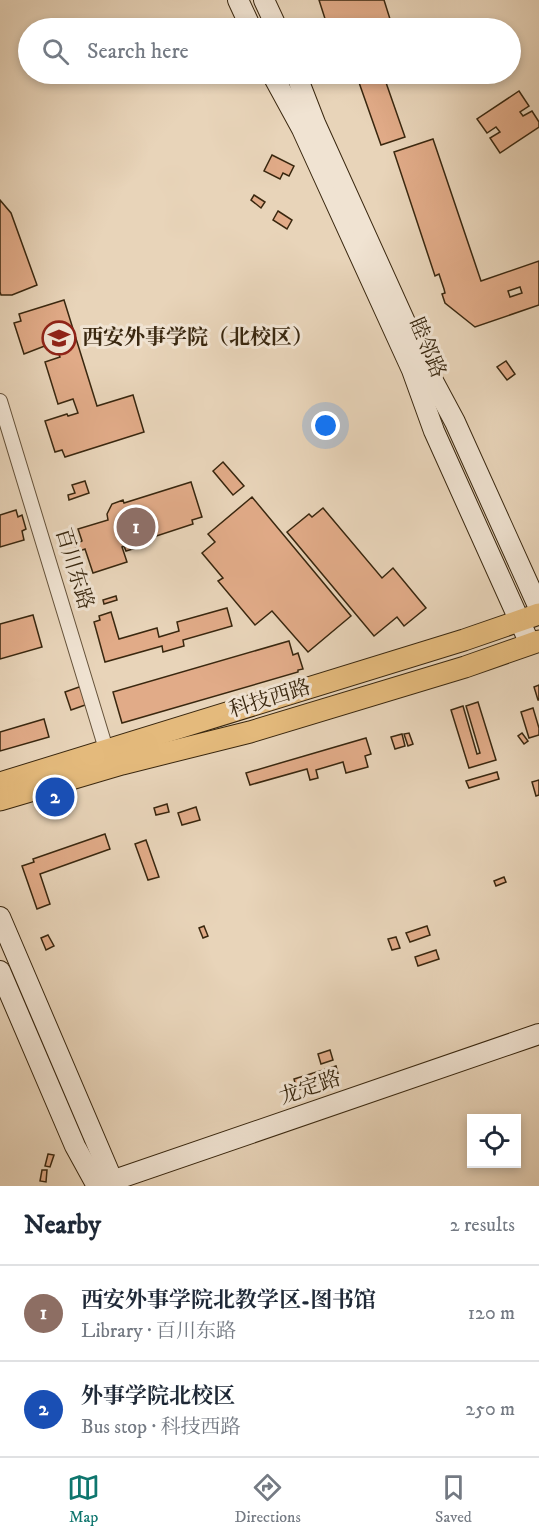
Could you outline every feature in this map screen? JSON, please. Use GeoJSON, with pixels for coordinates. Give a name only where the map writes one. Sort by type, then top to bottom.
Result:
{"type":"FeatureCollection","features":[{"type":"Feature","properties":{"kind":"main road","name":"科技西路"},"geometry":{"type":"LineString","coordinates":[[0,783],[453,643],[529,617]]}},
{"type":"Feature","properties":{"kind":"main road","name":"科技西路"},"geometry":{"type":"LineString","coordinates":[[0,800],[122,764],[250,732],[465,667],[535,643]]}},
{"type":"Feature","properties":{"kind":"street"},"geometry":{"type":"LineString","coordinates":[[238,0],[246,18]]}},
{"type":"Feature","properties":{"kind":"street"},"geometry":{"type":"LineString","coordinates":[[264,0],[272,18]]}},
{"type":"Feature","properties":{"kind":"street","name":"睦邻路"},"geometry":{"type":"LineString","coordinates":[[277,84],[302,129],[402,349],[434,432],[529,617],[535,643]]}},
{"type":"Feature","properties":{"kind":"street","name":"睦邻路"},"geometry":{"type":"LineString","coordinates":[[300,84],[315,123],[425,366],[455,422],[539,608]]}},
{"type":"Feature","properties":{"kind":"street","name":"百川东路"},"geometry":{"type":"LineString","coordinates":[[0,401],[106,749]]}},
{"type":"Feature","properties":{"kind":"street"},"geometry":{"type":"LineString","coordinates":[[0,451],[14,447]]}},
{"type":"Feature","properties":{"kind":"street"},"geometry":{"type":"LineString","coordinates":[[0,917],[106,1185]]}},
{"type":"Feature","properties":{"kind":"street"},"geometry":{"type":"LineString","coordinates":[[0,971],[75,1146],[106,1185]]}},
{"type":"Feature","properties":{"kind":"street","name":"龙定路"},"geometry":{"type":"LineString","coordinates":[[106,1185],[539,1034]]}},
{"type":"Feature","properties":{"kind":"building"},"geometry":{"type":"Polygon","coordinates":[[[319,0],[384,0],[390,18],[325,18],[319,0]]]}},
{"type":"Feature","properties":{"kind":"building"},"geometry":{"type":"Polygon","coordinates":[[[360,84],[386,84],[405,137],[381,145],[360,84]]]}},
{"type":"Feature","properties":{"kind":"building"},"geometry":{"type":"Polygon","coordinates":[[[519,91],[529,106],[520,112],[523,116],[532,111],[539,122],[539,127],[500,153],[490,138],[500,132],[496,127],[487,133],[477,119],[519,91]]]}},
{"type":"Feature","properties":{"kind":"building"},"geometry":{"type":"Polygon","coordinates":[[[433,139],[481,281],[539,261],[539,305],[475,327],[445,303],[442,294],[445,293],[439,274],[435,276],[394,152],[433,139]],[[520,287],[508,291],[510,297],[522,293],[520,287]]]}},
{"type":"Feature","properties":{"kind":"building"},"geometry":{"type":"Polygon","coordinates":[[[272,155],[294,166],[289,176],[283,173],[280,179],[264,171],[272,155]]]}},
{"type":"Feature","properties":{"kind":"building"},"geometry":{"type":"Polygon","coordinates":[[[254,195],[265,202],[261,208],[251,200],[254,195]]]}},
{"type":"Feature","properties":{"kind":"building"},"geometry":{"type":"Polygon","coordinates":[[[0,200],[11,213],[37,285],[12,295],[1,295],[0,292],[0,200]]]}},
{"type":"Feature","properties":{"kind":"building"},"geometry":{"type":"Polygon","coordinates":[[[278,211],[292,220],[287,229],[273,220],[278,211]]]}},
{"type":"Feature","properties":{"kind":"building"},"geometry":{"type":"Polygon","coordinates":[[[64,300],[97,406],[133,395],[144,432],[65,457],[62,450],[55,452],[45,421],[78,413],[73,399],[58,404],[45,362],[60,357],[55,342],[24,354],[14,323],[21,321],[19,314],[64,300]]]}},
{"type":"Feature","properties":{"kind":"building"},"geometry":{"type":"Polygon","coordinates":[[[506,361],[515,374],[507,380],[497,367],[506,361]]]}},
{"type":"Feature","properties":{"kind":"building"},"geometry":{"type":"Polygon","coordinates":[[[223,462],[244,486],[233,495],[213,471],[223,462]]]}},
{"type":"Feature","properties":{"kind":"building"},"geometry":{"type":"Polygon","coordinates":[[[85,481],[89,493],[69,500],[68,495],[75,493],[72,485],[85,481]]]}},
{"type":"Feature","properties":{"kind":"building"},"geometry":{"type":"Polygon","coordinates":[[[191,482],[202,517],[192,520],[193,524],[135,543],[136,548],[126,551],[124,546],[122,547],[127,562],[93,573],[85,549],[77,552],[75,545],[82,541],[78,529],[108,520],[107,514],[112,504],[123,500],[124,503],[191,482]]]}},
{"type":"Feature","properties":{"kind":"building"},"geometry":{"type":"Polygon","coordinates":[[[252,497],[351,616],[308,652],[272,611],[255,625],[218,581],[223,578],[202,553],[215,542],[208,534],[252,497]]]}},
{"type":"Feature","properties":{"kind":"building"},"geometry":{"type":"Polygon","coordinates":[[[323,508],[382,578],[393,568],[426,608],[404,626],[397,617],[374,636],[287,532],[309,514],[312,517],[323,508]]]}},
{"type":"Feature","properties":{"kind":"building"},"geometry":{"type":"Polygon","coordinates":[[[16,510],[18,517],[22,515],[26,529],[22,531],[24,540],[0,547],[0,515],[16,510]]]}},
{"type":"Feature","properties":{"kind":"building"},"geometry":{"type":"Polygon","coordinates":[[[116,596],[117,600],[104,604],[103,600],[116,596]]]}},
{"type":"Feature","properties":{"kind":"building"},"geometry":{"type":"Polygon","coordinates":[[[227,608],[232,626],[183,640],[184,646],[163,652],[162,646],[105,662],[94,622],[100,620],[99,616],[111,612],[119,639],[157,628],[159,637],[179,631],[177,622],[227,608]]]}},
{"type":"Feature","properties":{"kind":"building"},"geometry":{"type":"Polygon","coordinates":[[[33,615],[42,647],[0,659],[0,624],[33,615]]]}},
{"type":"Feature","properties":{"kind":"building"},"geometry":{"type":"Polygon","coordinates":[[[289,641],[293,655],[298,653],[303,669],[298,672],[122,723],[113,692],[289,641]]]}},
{"type":"Feature","properties":{"kind":"building"},"geometry":{"type":"Polygon","coordinates":[[[539,685],[539,700],[538,700],[534,687],[539,685]]]}},
{"type":"Feature","properties":{"kind":"building"},"geometry":{"type":"Polygon","coordinates":[[[82,686],[88,704],[71,710],[65,692],[82,686]]]}},
{"type":"Feature","properties":{"kind":"building"},"geometry":{"type":"Polygon","coordinates":[[[478,702],[496,760],[469,768],[451,710],[463,706],[477,754],[480,753],[466,706],[478,702]]]}},
{"type":"Feature","properties":{"kind":"building"},"geometry":{"type":"Polygon","coordinates":[[[533,708],[539,735],[529,738],[521,712],[533,708]]]}},
{"type":"Feature","properties":{"kind":"building"},"geometry":{"type":"Polygon","coordinates":[[[44,719],[49,737],[0,751],[0,732],[44,719]]]}},
{"type":"Feature","properties":{"kind":"building"},"geometry":{"type":"Polygon","coordinates":[[[409,733],[413,744],[408,746],[404,734],[409,733]]]}},
{"type":"Feature","properties":{"kind":"building"},"geometry":{"type":"Polygon","coordinates":[[[522,733],[528,741],[524,744],[518,736],[522,733]]]}},
{"type":"Feature","properties":{"kind":"building"},"geometry":{"type":"Polygon","coordinates":[[[402,734],[405,746],[395,749],[391,737],[402,734]]]}},
{"type":"Feature","properties":{"kind":"building"},"geometry":{"type":"Polygon","coordinates":[[[366,738],[371,754],[365,756],[368,767],[346,773],[343,762],[316,770],[318,778],[310,780],[307,769],[250,785],[246,773],[366,738]]]}},
{"type":"Feature","properties":{"kind":"building"},"geometry":{"type":"Polygon","coordinates":[[[497,772],[499,779],[469,788],[466,781],[497,772]]]}},
{"type":"Feature","properties":{"kind":"building"},"geometry":{"type":"Polygon","coordinates":[[[539,780],[539,795],[536,796],[532,782],[539,780]]]}},
{"type":"Feature","properties":{"kind":"building"},"geometry":{"type":"Polygon","coordinates":[[[167,804],[169,812],[156,815],[154,808],[167,804]]]}},
{"type":"Feature","properties":{"kind":"building"},"geometry":{"type":"Polygon","coordinates":[[[196,807],[200,820],[182,825],[178,813],[196,807]]]}},
{"type":"Feature","properties":{"kind":"building"},"geometry":{"type":"Polygon","coordinates":[[[105,834],[110,849],[40,874],[50,904],[37,909],[22,866],[34,862],[33,859],[105,834]]]}},
{"type":"Feature","properties":{"kind":"building"},"geometry":{"type":"Polygon","coordinates":[[[146,840],[159,877],[148,880],[135,844],[146,840]]]}},
{"type":"Feature","properties":{"kind":"building"},"geometry":{"type":"Polygon","coordinates":[[[504,877],[506,882],[496,886],[494,881],[504,877]]]}},
{"type":"Feature","properties":{"kind":"building"},"geometry":{"type":"Polygon","coordinates":[[[204,926],[208,936],[203,938],[199,928],[204,926]]]}},
{"type":"Feature","properties":{"kind":"building"},"geometry":{"type":"Polygon","coordinates":[[[427,926],[430,935],[410,942],[406,933],[427,926]]]}},
{"type":"Feature","properties":{"kind":"building"},"geometry":{"type":"Polygon","coordinates":[[[48,935],[54,946],[46,950],[41,938],[48,935]]]}},
{"type":"Feature","properties":{"kind":"building"},"geometry":{"type":"Polygon","coordinates":[[[396,937],[400,948],[392,950],[388,939],[396,937]]]}},
{"type":"Feature","properties":{"kind":"building"},"geometry":{"type":"Polygon","coordinates":[[[436,950],[439,959],[418,966],[415,957],[436,950]]]}},
{"type":"Feature","properties":{"kind":"building"},"geometry":{"type":"Polygon","coordinates":[[[330,1050],[333,1060],[321,1064],[318,1054],[330,1050]]]}},
{"type":"Feature","properties":{"kind":"building"},"geometry":{"type":"Polygon","coordinates":[[[336,1066],[339,1077],[297,1090],[294,1079],[336,1066]]]}},
{"type":"Feature","properties":{"kind":"building"},"geometry":{"type":"Polygon","coordinates":[[[48,1154],[54,1155],[50,1167],[45,1166],[48,1154]]]}},
{"type":"Feature","properties":{"kind":"building"},"geometry":{"type":"Polygon","coordinates":[[[42,1170],[47,1170],[46,1182],[40,1181],[42,1170]]]}},
{"type":"Feature","properties":{"kind":"place","name":"西安外事学院（北校区）"},"geometry":{"type":"Point","coordinates":[59,338]}},
{"type":"Feature","properties":{"kind":"place","name":"西安外事学院北教学区-图书馆"},"geometry":{"type":"Point","coordinates":[136,527]}},
{"type":"Feature","properties":{"kind":"place","name":"外事学院北校区"},"geometry":{"type":"Point","coordinates":[55,797]}}]}
